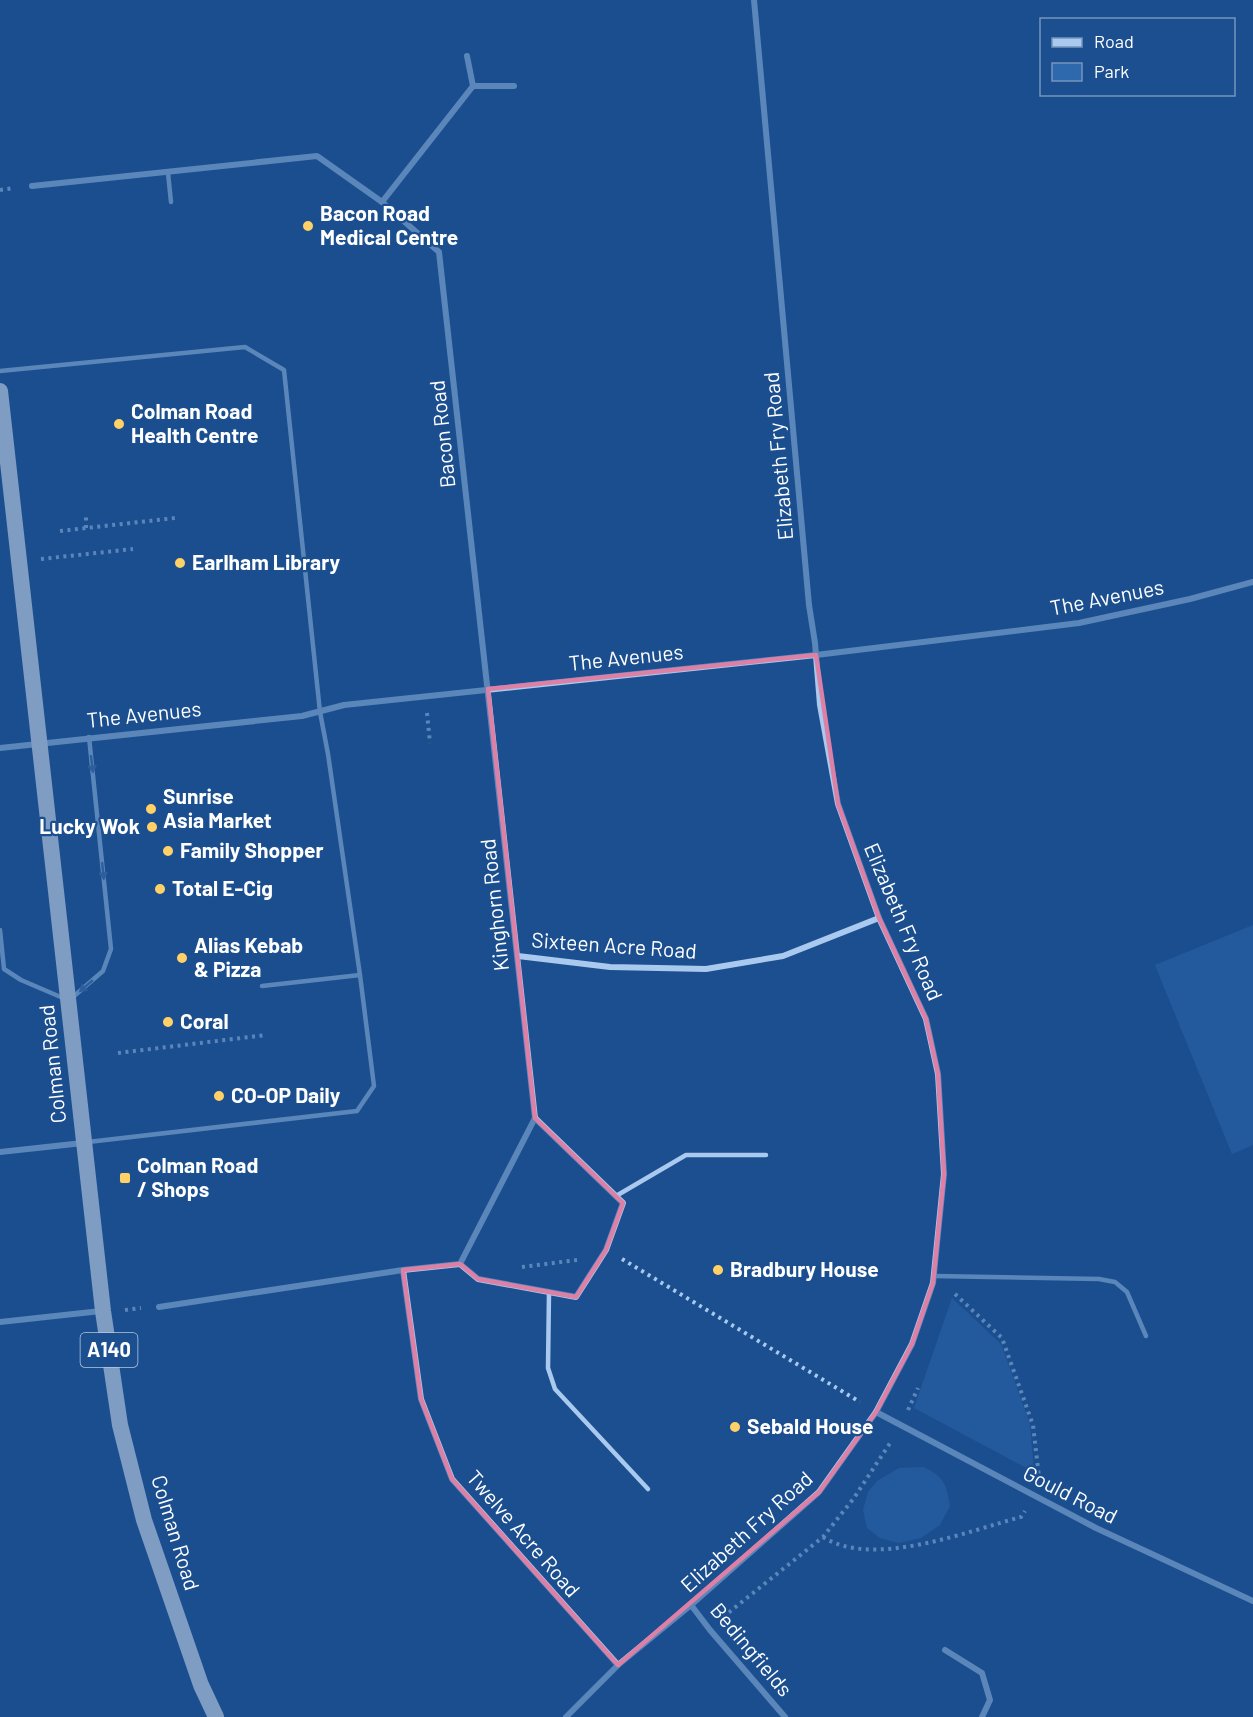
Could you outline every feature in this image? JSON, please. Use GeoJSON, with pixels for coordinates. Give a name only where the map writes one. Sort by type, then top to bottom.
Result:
{"type":"FeatureCollection","features":[{"type":"Feature","properties":{"kind":"highway","name":"Colman Road"},"geometry":{"type":"LineString","coordinates":[[0,391],[5,470],[20,562],[103,1311],[120,1425],[144,1520],[201,1685],[216,1717]]}},
{"type":"Feature","properties":{"kind":"street","name":"Elizabeth Fry Road"},"geometry":{"type":"LineString","coordinates":[[566,1717],[618,1665],[691,1605],[819,1492],[876,1412],[912,1344],[934,1276],[944,1174],[938,1074],[926,1019],[879,918],[838,804],[820,705],[754,0]]}},
{"type":"Feature","properties":{"kind":"street"},"geometry":{"type":"LineString","coordinates":[[381,202],[473,86],[467,56]]}},
{"type":"Feature","properties":{"kind":"street"},"geometry":{"type":"LineString","coordinates":[[473,86],[514,86]]}},
{"type":"Feature","properties":{"kind":"street","name":"Bacon Road"},"geometry":{"type":"LineString","coordinates":[[32,186],[317,156],[381,202],[439,252],[488,689]]}},
{"type":"Feature","properties":{"kind":"street","name":"The Avenues"},"geometry":{"type":"LineString","coordinates":[[0,748],[302,716],[344,705],[816,656],[1080,623],[1190,599],[1253,582]]}},
{"type":"Feature","properties":{"kind":"street","name":"Kinghorn Road"},"geometry":{"type":"LineString","coordinates":[[488,689],[535,1118]]}},
{"type":"Feature","properties":{"kind":"street","name":"Sixteen Acre Road"},"geometry":{"type":"LineString","coordinates":[[518,956],[610,967],[706,969],[783,956],[879,918]]}},
{"type":"Feature","properties":{"kind":"street"},"geometry":{"type":"LineString","coordinates":[[159,1307],[403,1270],[460,1264],[477,1279],[576,1297],[606,1250],[623,1203],[535,1118],[460,1264]]}},
{"type":"Feature","properties":{"kind":"street"},"geometry":{"type":"LineString","coordinates":[[0,1152],[84,1143]]}},
{"type":"Feature","properties":{"kind":"street","name":"Twelve Acre Road"},"geometry":{"type":"LineString","coordinates":[[403,1270],[421,1399],[452,1479],[618,1665]]}},
{"type":"Feature","properties":{"kind":"street"},"geometry":{"type":"LineString","coordinates":[[0,1322],[103,1311]]}},
{"type":"Feature","properties":{"kind":"street","name":"Gould Road"},"geometry":{"type":"LineString","coordinates":[[876,1412],[1096,1528],[1253,1601]]}},
{"type":"Feature","properties":{"kind":"street","name":"Bedingfields"},"geometry":{"type":"LineString","coordinates":[[691,1605],[785,1717]]}},
{"type":"Feature","properties":{"kind":"street"},"geometry":{"type":"LineString","coordinates":[[945,1650],[982,1673],[990,1700],[982,1717]]}},
{"type":"Feature","properties":{"kind":"lane"},"geometry":{"type":"LineString","coordinates":[[168,173],[171,202]]}},
{"type":"Feature","properties":{"kind":"lane"},"geometry":{"type":"LineString","coordinates":[[0,371],[245,347],[284,370],[320,712],[360,975],[374,1086],[357,1111],[84,1143]]}},
{"type":"Feature","properties":{"kind":"lane"},"geometry":{"type":"LineString","coordinates":[[0,930],[4,969],[21,980],[69,1001],[103,971],[111,949],[89,737]]}},
{"type":"Feature","properties":{"kind":"lane"},"geometry":{"type":"LineString","coordinates":[[262,986],[360,975]]}},
{"type":"Feature","properties":{"kind":"lane"},"geometry":{"type":"LineString","coordinates":[[616,1196],[686,1155],[766,1155]]}},
{"type":"Feature","properties":{"kind":"lane"},"geometry":{"type":"LineString","coordinates":[[934,1276],[1099,1279],[1115,1282],[1127,1292],[1146,1336]]}},
{"type":"Feature","properties":{"kind":"lane"},"geometry":{"type":"LineString","coordinates":[[549,1292],[548,1368],[555,1389],[648,1489]]}},
{"type":"Feature","properties":{"kind":"path"},"geometry":{"type":"LineString","coordinates":[[86,516],[86,528]]}},
{"type":"Feature","properties":{"kind":"path"},"geometry":{"type":"LineString","coordinates":[[60,531],[175,518]]}},
{"type":"Feature","properties":{"kind":"path"},"geometry":{"type":"LineString","coordinates":[[20,562],[133,549]]}},
{"type":"Feature","properties":{"kind":"path"},"geometry":{"type":"LineString","coordinates":[[425,696],[430,742]]}},
{"type":"Feature","properties":{"kind":"path"},"geometry":{"type":"LineString","coordinates":[[118,1053],[266,1035]]}},
{"type":"Feature","properties":{"kind":"path"},"geometry":{"type":"LineString","coordinates":[[518,1267],[584,1259],[606,1250],[876,1412]]}},
{"type":"Feature","properties":{"kind":"path"},"geometry":{"type":"LineString","coordinates":[[103,1311],[159,1307]]}},
{"type":"Feature","properties":{"kind":"path"},"geometry":{"type":"LineString","coordinates":[[710,1630],[727,1613],[823,1537],[854,1498],[901,1426],[918,1388]]}},
{"type":"Feature","properties":{"kind":"highlighted area"},"geometry":{"type":"Polygon","coordinates":[[[816,655],[838,804],[879,918],[926,1019],[938,1074],[944,1174],[933,1283],[912,1344],[876,1412],[819,1492],[618,1665],[452,1479],[421,1399],[403,1270],[460,1264],[478,1279],[576,1297],[606,1250],[623,1203],[535,1118],[488,689],[816,655]]]}},
{"type":"Feature","properties":{"kind":"green space"},"geometry":{"type":"Polygon","coordinates":[[[1253,925],[1253,1145],[1232,1154],[1155,965],[1253,925]]]}},
{"type":"Feature","properties":{"kind":"green space"},"geometry":{"type":"Polygon","coordinates":[[[952,1298],[1001,1344],[1030,1424],[1034,1472],[914,1408],[952,1298]]]}},
{"type":"Feature","properties":{"kind":"green space"},"geometry":{"type":"Polygon","coordinates":[[[923,1467],[940,1478],[947,1492],[950,1506],[940,1525],[921,1538],[898,1543],[880,1538],[867,1528],[863,1510],[868,1492],[877,1481],[899,1468],[923,1467]]]}},
{"type":"Feature","properties":{"kind":"place","name":"Bacon Road Medical Centre"},"geometry":{"type":"Point","coordinates":[308,226]}},
{"type":"Feature","properties":{"kind":"place","name":"Colman Road Health Centre"},"geometry":{"type":"Point","coordinates":[119,424]}},
{"type":"Feature","properties":{"kind":"place","name":"Earlham Library"},"geometry":{"type":"Point","coordinates":[180,563]}},
{"type":"Feature","properties":{"kind":"place","name":"Sunrise Asia Market"},"geometry":{"type":"Point","coordinates":[151,809]}},
{"type":"Feature","properties":{"kind":"place","name":"Lucky Wok"},"geometry":{"type":"Point","coordinates":[152,827]}},
{"type":"Feature","properties":{"kind":"place","name":"Family Shopper"},"geometry":{"type":"Point","coordinates":[168,851]}},
{"type":"Feature","properties":{"kind":"place","name":"Total E-Cig"},"geometry":{"type":"Point","coordinates":[160,889]}},
{"type":"Feature","properties":{"kind":"place","name":"Alias Kebab & Pizza"},"geometry":{"type":"Point","coordinates":[182,958]}},
{"type":"Feature","properties":{"kind":"place","name":"Coral"},"geometry":{"type":"Point","coordinates":[168,1022]}},
{"type":"Feature","properties":{"kind":"place","name":"CO-OP Daily"},"geometry":{"type":"Point","coordinates":[219,1096]}},
{"type":"Feature","properties":{"kind":"place","name":"Colman Road / Shops"},"geometry":{"type":"Point","coordinates":[125,1178]}},
{"type":"Feature","properties":{"kind":"place","name":"Bradbury House"},"geometry":{"type":"Point","coordinates":[718,1270]}},
{"type":"Feature","properties":{"kind":"place","name":"Sebald House"},"geometry":{"type":"Point","coordinates":[735,1427]}}]}
